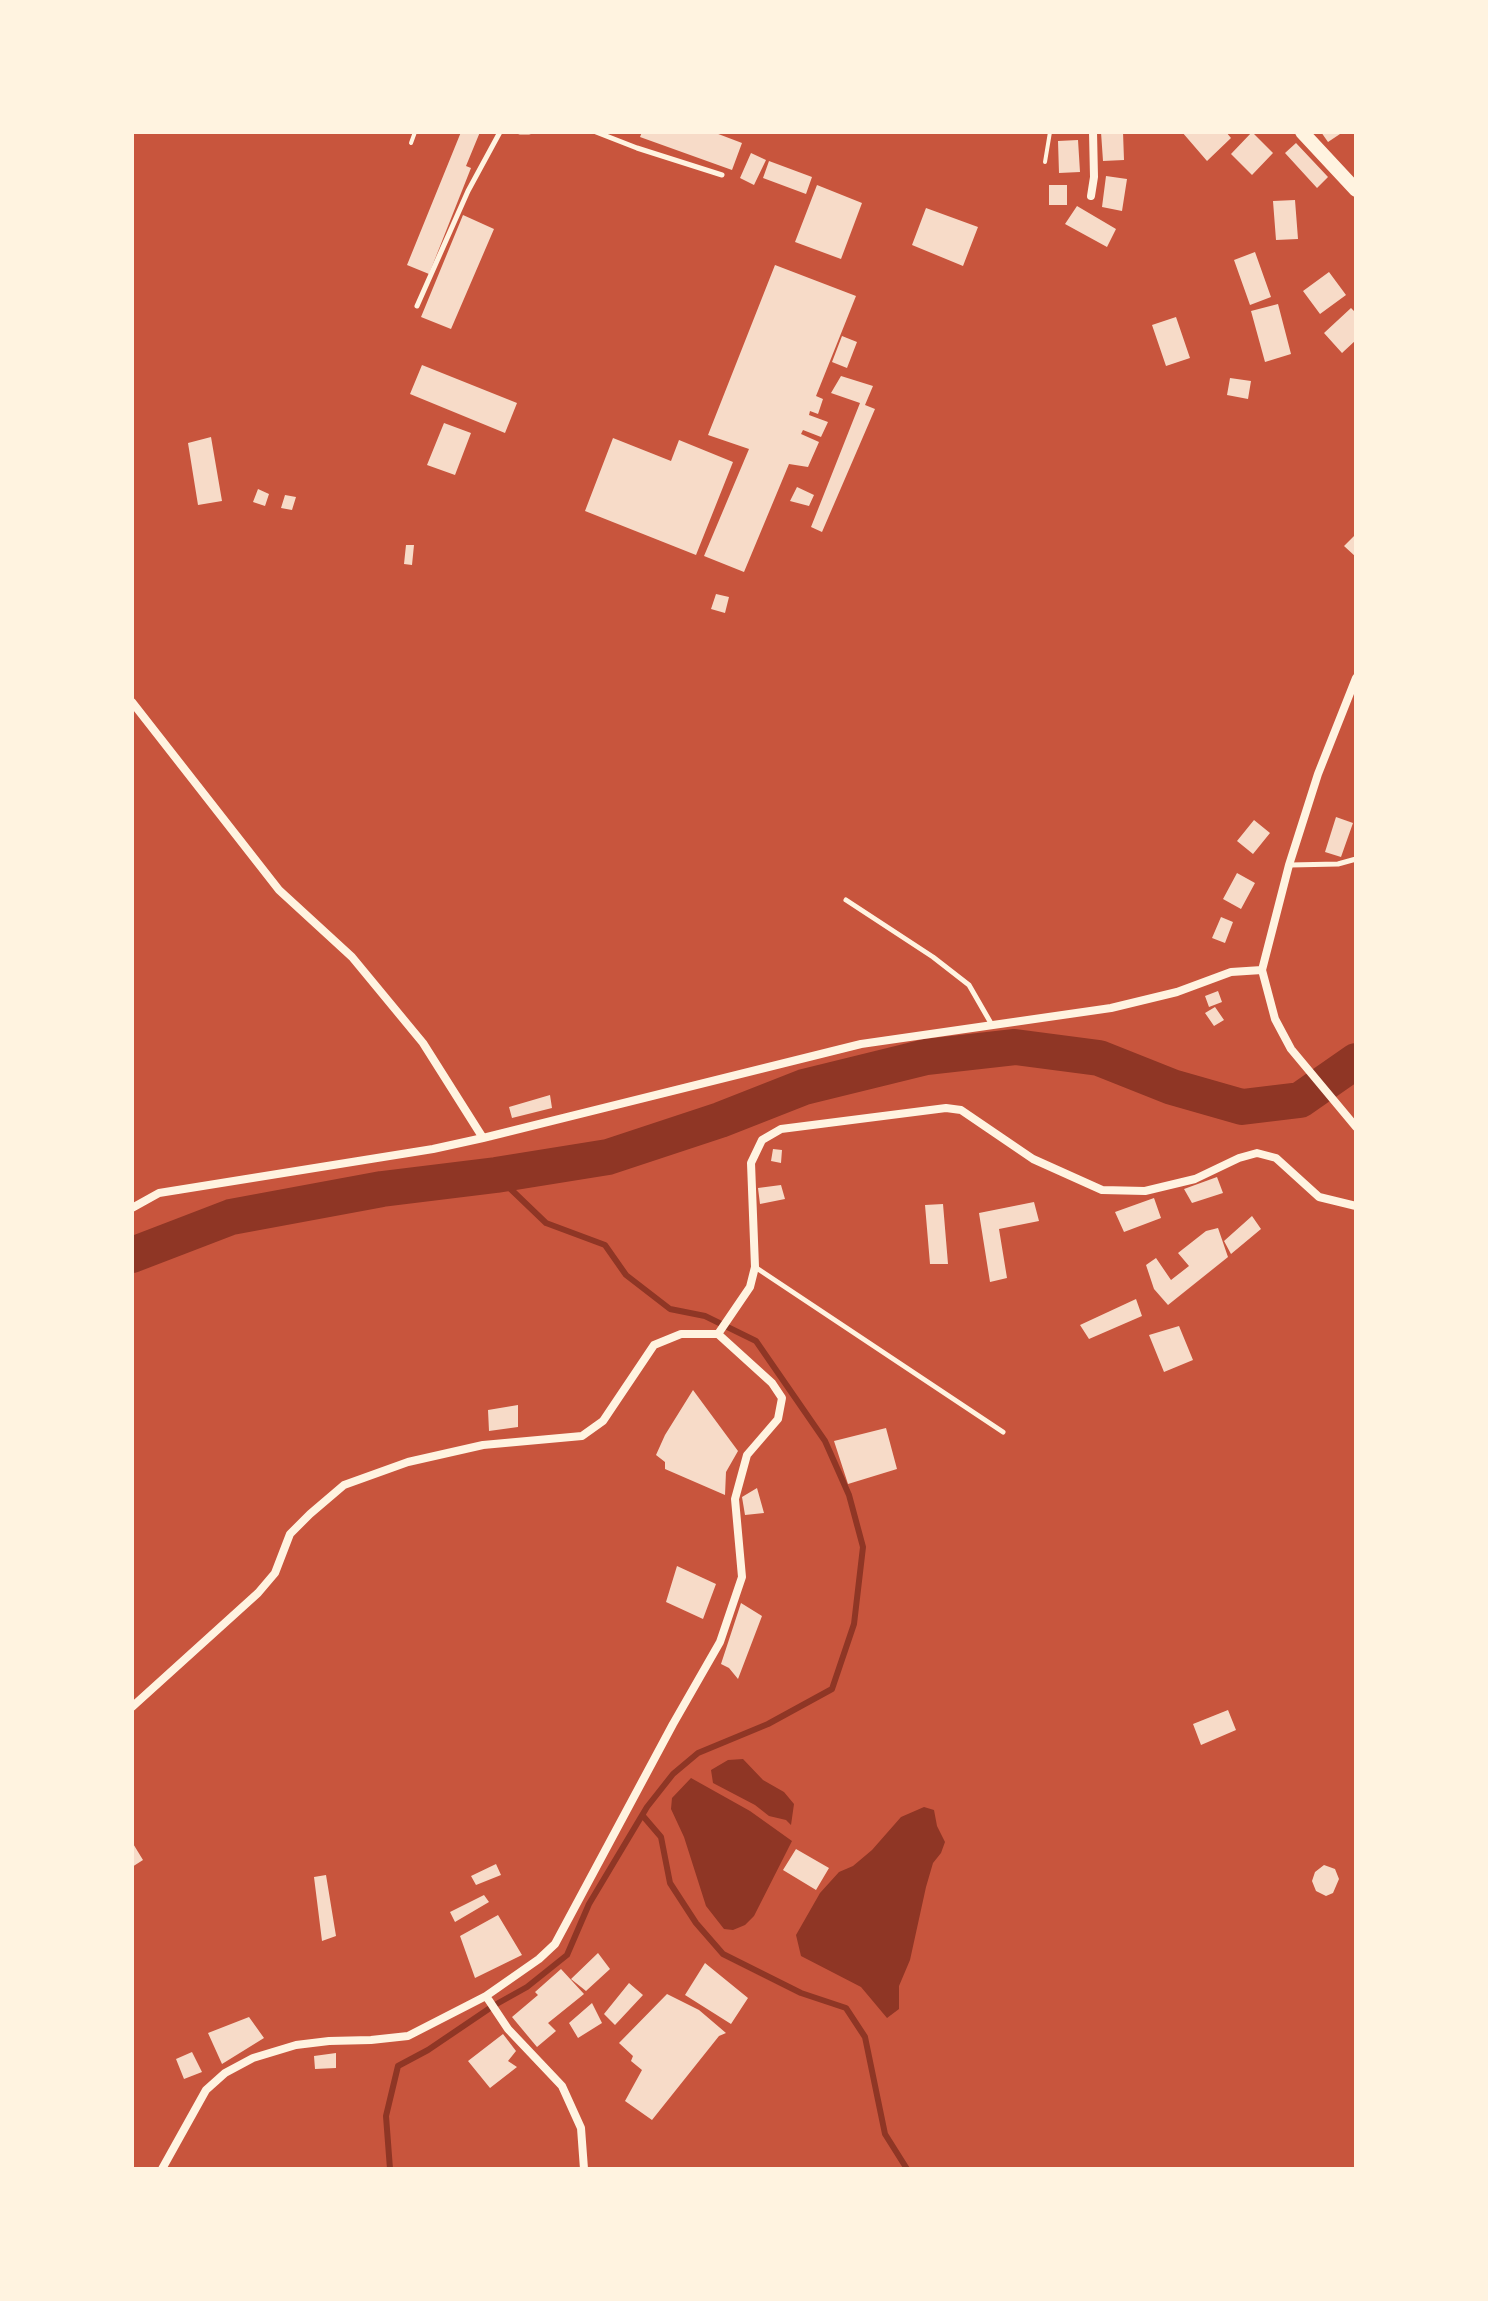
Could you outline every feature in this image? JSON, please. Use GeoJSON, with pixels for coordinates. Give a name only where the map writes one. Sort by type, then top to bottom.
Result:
{"type":"FeatureCollection","features":[{"type":"Feature","properties":{"kind":"main road"},"geometry":{"type":"LineString","coordinates":[[1302,132],[1356,190]]}},
{"type":"Feature","properties":{"kind":"street"},"geometry":{"type":"LineString","coordinates":[[1091,196],[1094,177],[1093,132]]}},
{"type":"Feature","properties":{"kind":"street"},"geometry":{"type":"LineString","coordinates":[[1356,678],[1318,774],[1289,865],[1262,970],[1275,1019],[1291,1049],[1356,1127]]}},
{"type":"Feature","properties":{"kind":"street"},"geometry":{"type":"LineString","coordinates":[[132,702],[279,890],[352,957],[423,1043],[483,1138]]}},
{"type":"Feature","properties":{"kind":"street"},"geometry":{"type":"LineString","coordinates":[[132,1208],[159,1193],[433,1149],[483,1138],[861,1044],[1111,1008],[1177,992],[1231,972],[1262,970]]}},
{"type":"Feature","properties":{"kind":"street"},"geometry":{"type":"LineString","coordinates":[[718,1334],[750,1287],[755,1267],[751,1163],[762,1140],[781,1129],[946,1108],[961,1110],[1033,1159],[1102,1190],[1145,1191],[1195,1179],[1257,1153],[1276,1158],[1319,1197],[1356,1206]]}},
{"type":"Feature","properties":{"kind":"street"},"geometry":{"type":"LineString","coordinates":[[132,1707],[258,1593],[275,1573],[290,1534],[344,1485],[408,1462],[483,1445],[582,1436],[603,1421],[654,1345],[681,1334],[718,1334],[772,1383],[782,1398],[778,1419],[747,1455],[735,1499],[742,1577],[720,1642],[555,1944],[486,1996],[408,2036],[296,2045],[253,2058],[225,2073],[206,2090],[162,2169]]}},
{"type":"Feature","properties":{"kind":"street"},"geometry":{"type":"LineString","coordinates":[[486,1996],[508,2029],[562,2086],[581,2128],[584,2169]]}},
{"type":"Feature","properties":{"kind":"lane"},"geometry":{"type":"LineString","coordinates":[[417,306],[468,191],[500,132]]}},
{"type":"Feature","properties":{"kind":"lane"},"geometry":{"type":"LineString","coordinates":[[520,132],[529,132]]}},
{"type":"Feature","properties":{"kind":"lane"},"geometry":{"type":"LineString","coordinates":[[596,132],[722,175]]}},
{"type":"Feature","properties":{"kind":"lane"},"geometry":{"type":"LineString","coordinates":[[1289,865],[1338,864],[1356,859]]}},
{"type":"Feature","properties":{"kind":"lane"},"geometry":{"type":"LineString","coordinates":[[846,900],[933,957],[969,985],[992,1025]]}},
{"type":"Feature","properties":{"kind":"lane"},"geometry":{"type":"LineString","coordinates":[[755,1267],[1003,1432]]}},
{"type":"Feature","properties":{"kind":"path"},"geometry":{"type":"LineString","coordinates":[[411,143],[415,132]]}},
{"type":"Feature","properties":{"kind":"path"},"geometry":{"type":"LineString","coordinates":[[1045,162],[1050,132]]}},
{"type":"Feature","properties":{"kind":"shaded area"},"geometry":{"type":"Polygon","coordinates":[[[743,1759],[763,1780],[784,1792],[794,1804],[791,1825],[786,1820],[769,1816],[713,1783],[711,1770],[728,1760],[743,1759]]]}},
{"type":"Feature","properties":{"kind":"shaded area"},"geometry":{"type":"Polygon","coordinates":[[[691,1778],[750,1811],[792,1841],[754,1916],[745,1925],[733,1930],[724,1929],[706,1906],[684,1837],[671,1809],[672,1798],[691,1778]]]}},
{"type":"Feature","properties":{"kind":"shaded area"},"geometry":{"type":"Polygon","coordinates":[[[924,1807],[934,1810],[945,1842],[933,1863],[926,1887],[910,1960],[899,1986],[899,2009],[887,2018],[861,1987],[801,1956],[796,1935],[820,1893],[839,1872],[853,1866],[872,1850],[901,1817],[924,1807]]]}},
{"type":"Feature","properties":{"kind":"building"},"geometry":{"type":"Polygon","coordinates":[[[461,132],[480,132],[466,166],[471,168],[429,274],[407,265],[461,132]]]}},
{"type":"Feature","properties":{"kind":"building"},"geometry":{"type":"Polygon","coordinates":[[[642,132],[713,132],[742,143],[732,170],[640,137],[642,132]]]}},
{"type":"Feature","properties":{"kind":"building"},"geometry":{"type":"Polygon","coordinates":[[[1101,132],[1123,132],[1124,160],[1103,161],[1101,132]]]}},
{"type":"Feature","properties":{"kind":"building"},"geometry":{"type":"Polygon","coordinates":[[[1182,132],[1226,132],[1231,138],[1207,161],[1182,132]]]}},
{"type":"Feature","properties":{"kind":"building"},"geometry":{"type":"Polygon","coordinates":[[[1252,132],[1273,153],[1252,175],[1231,154],[1252,132]]]}},
{"type":"Feature","properties":{"kind":"building"},"geometry":{"type":"Polygon","coordinates":[[[1321,132],[1343,132],[1328,142],[1321,132]]]}},
{"type":"Feature","properties":{"kind":"building"},"geometry":{"type":"Polygon","coordinates":[[[1078,140],[1080,172],[1059,173],[1058,141],[1078,140]]]}},
{"type":"Feature","properties":{"kind":"building"},"geometry":{"type":"Polygon","coordinates":[[[1296,143],[1328,177],[1317,188],[1285,153],[1296,143]]]}},
{"type":"Feature","properties":{"kind":"building"},"geometry":{"type":"Polygon","coordinates":[[[751,153],[766,160],[754,185],[740,178],[751,153]]]}},
{"type":"Feature","properties":{"kind":"building"},"geometry":{"type":"Polygon","coordinates":[[[769,161],[812,177],[806,194],[763,178],[769,161]]]}},
{"type":"Feature","properties":{"kind":"building"},"geometry":{"type":"Polygon","coordinates":[[[1106,176],[1127,179],[1122,211],[1102,207],[1106,176]]]}},
{"type":"Feature","properties":{"kind":"building"},"geometry":{"type":"Polygon","coordinates":[[[817,185],[862,203],[841,259],[795,242],[817,185]]]}},
{"type":"Feature","properties":{"kind":"building"},"geometry":{"type":"Polygon","coordinates":[[[1049,185],[1067,185],[1067,205],[1049,205],[1049,185]]]}},
{"type":"Feature","properties":{"kind":"building"},"geometry":{"type":"Polygon","coordinates":[[[1295,200],[1298,239],[1276,240],[1273,201],[1295,200]]]}},
{"type":"Feature","properties":{"kind":"building"},"geometry":{"type":"Polygon","coordinates":[[[1077,206],[1116,229],[1107,247],[1065,224],[1077,206]]]}},
{"type":"Feature","properties":{"kind":"building"},"geometry":{"type":"Polygon","coordinates":[[[926,208],[978,227],[963,266],[912,245],[926,208]]]}},
{"type":"Feature","properties":{"kind":"building"},"geometry":{"type":"Polygon","coordinates":[[[463,215],[494,229],[451,329],[421,317],[463,215]]]}},
{"type":"Feature","properties":{"kind":"building"},"geometry":{"type":"Polygon","coordinates":[[[1255,252],[1271,297],[1250,305],[1234,260],[1255,252]]]}},
{"type":"Feature","properties":{"kind":"building"},"geometry":{"type":"Polygon","coordinates":[[[775,265],[856,296],[816,396],[823,399],[818,414],[810,411],[809,415],[828,422],[821,437],[803,430],[801,434],[819,442],[808,467],[789,464],[744,572],[704,556],[749,449],[708,435],[775,265]]]}},
{"type":"Feature","properties":{"kind":"building"},"geometry":{"type":"Polygon","coordinates":[[[1329,272],[1346,295],[1320,314],[1303,291],[1329,272]]]}},
{"type":"Feature","properties":{"kind":"building"},"geometry":{"type":"Polygon","coordinates":[[[1278,304],[1291,354],[1265,362],[1251,311],[1278,304]]]}},
{"type":"Feature","properties":{"kind":"building"},"geometry":{"type":"Polygon","coordinates":[[[1351,308],[1356,313],[1356,340],[1342,353],[1324,333],[1351,308]]]}},
{"type":"Feature","properties":{"kind":"building"},"geometry":{"type":"Polygon","coordinates":[[[1176,317],[1190,358],[1166,366],[1152,325],[1176,317]]]}},
{"type":"Feature","properties":{"kind":"building"},"geometry":{"type":"Polygon","coordinates":[[[842,336],[857,342],[847,368],[832,362],[842,336]]]}},
{"type":"Feature","properties":{"kind":"building"},"geometry":{"type":"Polygon","coordinates":[[[422,365],[517,403],[505,433],[410,394],[422,365]]]}},
{"type":"Feature","properties":{"kind":"building"},"geometry":{"type":"Polygon","coordinates":[[[841,376],[873,386],[865,405],[875,409],[822,532],[811,527],[860,403],[831,393],[841,376]]]}},
{"type":"Feature","properties":{"kind":"building"},"geometry":{"type":"Polygon","coordinates":[[[1230,378],[1251,381],[1248,399],[1227,395],[1230,378]]]}},
{"type":"Feature","properties":{"kind":"building"},"geometry":{"type":"Polygon","coordinates":[[[444,423],[471,433],[455,475],[427,465],[444,423]]]}},
{"type":"Feature","properties":{"kind":"building"},"geometry":{"type":"Polygon","coordinates":[[[211,437],[222,501],[198,505],[188,443],[211,437]]]}},
{"type":"Feature","properties":{"kind":"building"},"geometry":{"type":"Polygon","coordinates":[[[613,438],[671,461],[679,440],[733,462],[696,555],[585,511],[613,438]]]}},
{"type":"Feature","properties":{"kind":"building"},"geometry":{"type":"Polygon","coordinates":[[[797,487],[814,495],[809,506],[790,501],[797,487]]]}},
{"type":"Feature","properties":{"kind":"building"},"geometry":{"type":"Polygon","coordinates":[[[258,489],[269,494],[265,506],[253,502],[258,489]]]}},
{"type":"Feature","properties":{"kind":"building"},"geometry":{"type":"Polygon","coordinates":[[[285,495],[296,497],[292,510],[281,508],[285,495]]]}},
{"type":"Feature","properties":{"kind":"building"},"geometry":{"type":"Polygon","coordinates":[[[1356,534],[1356,557],[1344,546],[1356,534]]]}},
{"type":"Feature","properties":{"kind":"building"},"geometry":{"type":"Polygon","coordinates":[[[406,545],[414,545],[412,565],[404,564],[406,545]]]}},
{"type":"Feature","properties":{"kind":"building"},"geometry":{"type":"Polygon","coordinates":[[[716,594],[729,597],[725,613],[711,609],[716,594]]]}},
{"type":"Feature","properties":{"kind":"building"},"geometry":{"type":"Polygon","coordinates":[[[1336,817],[1353,823],[1341,857],[1325,852],[1336,817]]]}},
{"type":"Feature","properties":{"kind":"building"},"geometry":{"type":"Polygon","coordinates":[[[1254,820],[1270,833],[1253,854],[1237,841],[1254,820]]]}},
{"type":"Feature","properties":{"kind":"building"},"geometry":{"type":"Polygon","coordinates":[[[1237,873],[1255,883],[1241,909],[1223,899],[1237,873]]]}},
{"type":"Feature","properties":{"kind":"building"},"geometry":{"type":"Polygon","coordinates":[[[1221,917],[1233,922],[1225,943],[1212,938],[1221,917]]]}},
{"type":"Feature","properties":{"kind":"building"},"geometry":{"type":"Polygon","coordinates":[[[1218,991],[1222,1002],[1209,1007],[1205,996],[1218,991]]]}},
{"type":"Feature","properties":{"kind":"building"},"geometry":{"type":"Polygon","coordinates":[[[1215,1007],[1224,1020],[1214,1026],[1205,1013],[1215,1007]]]}},
{"type":"Feature","properties":{"kind":"building"},"geometry":{"type":"Polygon","coordinates":[[[550,1095],[552,1108],[512,1118],[509,1107],[550,1095]]]}},
{"type":"Feature","properties":{"kind":"building"},"geometry":{"type":"Polygon","coordinates":[[[773,1149],[782,1150],[781,1163],[771,1161],[773,1149]]]}},
{"type":"Feature","properties":{"kind":"building"},"geometry":{"type":"Polygon","coordinates":[[[1217,1177],[1223,1193],[1192,1203],[1184,1189],[1217,1177]]]}},
{"type":"Feature","properties":{"kind":"building"},"geometry":{"type":"Polygon","coordinates":[[[781,1185],[785,1199],[760,1204],[758,1188],[781,1185]]]}},
{"type":"Feature","properties":{"kind":"building"},"geometry":{"type":"Polygon","coordinates":[[[1154,1198],[1161,1218],[1124,1232],[1115,1212],[1154,1198]]]}},
{"type":"Feature","properties":{"kind":"building"},"geometry":{"type":"Polygon","coordinates":[[[1034,1202],[1039,1221],[999,1229],[1007,1278],[990,1282],[979,1213],[1034,1202]]]}},
{"type":"Feature","properties":{"kind":"building"},"geometry":{"type":"Polygon","coordinates":[[[943,1204],[948,1264],[930,1264],[925,1205],[943,1204]]]}},
{"type":"Feature","properties":{"kind":"building"},"geometry":{"type":"Polygon","coordinates":[[[1252,1216],[1261,1229],[1231,1254],[1224,1241],[1252,1216]]]}},
{"type":"Feature","properties":{"kind":"building"},"geometry":{"type":"Polygon","coordinates":[[[1218,1228],[1228,1257],[1168,1305],[1154,1289],[1146,1265],[1156,1258],[1171,1280],[1189,1266],[1178,1253],[1206,1231],[1218,1228]]]}},
{"type":"Feature","properties":{"kind":"building"},"geometry":{"type":"Polygon","coordinates":[[[1136,1299],[1142,1316],[1089,1339],[1080,1325],[1136,1299]]]}},
{"type":"Feature","properties":{"kind":"building"},"geometry":{"type":"Polygon","coordinates":[[[1179,1326],[1193,1360],[1164,1372],[1149,1335],[1179,1326]]]}},
{"type":"Feature","properties":{"kind":"building"},"geometry":{"type":"Polygon","coordinates":[[[693,1390],[738,1451],[726,1472],[725,1495],[665,1469],[665,1462],[656,1455],[693,1390]]]}},
{"type":"Feature","properties":{"kind":"building"},"geometry":{"type":"Polygon","coordinates":[[[518,1405],[518,1427],[489,1431],[488,1410],[518,1405]]]}},
{"type":"Feature","properties":{"kind":"building"},"geometry":{"type":"Polygon","coordinates":[[[886,1428],[897,1469],[848,1484],[834,1441],[886,1428]]]}},
{"type":"Feature","properties":{"kind":"building"},"geometry":{"type":"Polygon","coordinates":[[[757,1488],[764,1513],[745,1515],[742,1497],[757,1488]]]}},
{"type":"Feature","properties":{"kind":"building"},"geometry":{"type":"Polygon","coordinates":[[[677,1566],[716,1584],[703,1619],[666,1602],[677,1566]]]}},
{"type":"Feature","properties":{"kind":"building"},"geometry":{"type":"Polygon","coordinates":[[[741,1603],[762,1616],[738,1679],[721,1664],[741,1603]]]}},
{"type":"Feature","properties":{"kind":"building"},"geometry":{"type":"Polygon","coordinates":[[[1228,1710],[1236,1730],[1201,1745],[1193,1724],[1228,1710]]]}},
{"type":"Feature","properties":{"kind":"building"},"geometry":{"type":"Polygon","coordinates":[[[132,1842],[143,1860],[132,1867],[132,1842]]]}},
{"type":"Feature","properties":{"kind":"building"},"geometry":{"type":"Polygon","coordinates":[[[796,1849],[829,1868],[816,1890],[783,1870],[796,1849]]]}},
{"type":"Feature","properties":{"kind":"building"},"geometry":{"type":"Polygon","coordinates":[[[496,1864],[501,1875],[476,1885],[471,1876],[496,1864]]]}},
{"type":"Feature","properties":{"kind":"building"},"geometry":{"type":"Polygon","coordinates":[[[1324,1865],[1335,1869],[1339,1879],[1333,1893],[1326,1896],[1316,1891],[1312,1881],[1315,1872],[1324,1865]]]}},
{"type":"Feature","properties":{"kind":"building"},"geometry":{"type":"Polygon","coordinates":[[[326,1875],[336,1936],[322,1941],[314,1877],[326,1875]]]}},
{"type":"Feature","properties":{"kind":"building"},"geometry":{"type":"Polygon","coordinates":[[[484,1895],[489,1902],[455,1922],[450,1912],[484,1895]]]}},
{"type":"Feature","properties":{"kind":"building"},"geometry":{"type":"Polygon","coordinates":[[[498,1915],[522,1955],[475,1978],[460,1936],[498,1915]]]}},
{"type":"Feature","properties":{"kind":"building"},"geometry":{"type":"Polygon","coordinates":[[[598,1953],[610,1969],[586,1991],[571,1979],[598,1953]]]}},
{"type":"Feature","properties":{"kind":"building"},"geometry":{"type":"Polygon","coordinates":[[[705,1963],[748,1998],[731,2024],[685,1995],[705,1963]]]}},
{"type":"Feature","properties":{"kind":"building"},"geometry":{"type":"Polygon","coordinates":[[[561,1969],[584,1994],[548,2023],[556,2031],[537,2047],[512,2017],[538,1995],[535,1992],[561,1969]]]}},
{"type":"Feature","properties":{"kind":"building"},"geometry":{"type":"Polygon","coordinates":[[[629,1983],[643,1995],[615,2025],[604,2014],[629,1983]]]}},
{"type":"Feature","properties":{"kind":"building"},"geometry":{"type":"Polygon","coordinates":[[[667,1994],[699,2010],[726,2033],[719,2036],[652,2120],[625,2101],[642,2070],[631,2061],[633,2056],[619,2043],[667,1994]]]}},
{"type":"Feature","properties":{"kind":"building"},"geometry":{"type":"Polygon","coordinates":[[[592,2003],[602,2023],[578,2038],[569,2023],[592,2003]]]}},
{"type":"Feature","properties":{"kind":"building"},"geometry":{"type":"Polygon","coordinates":[[[249,2017],[264,2038],[222,2064],[208,2033],[249,2017]]]}},
{"type":"Feature","properties":{"kind":"building"},"geometry":{"type":"Polygon","coordinates":[[[503,2034],[516,2051],[508,2061],[517,2067],[490,2088],[468,2061],[503,2034]]]}},
{"type":"Feature","properties":{"kind":"building"},"geometry":{"type":"Polygon","coordinates":[[[192,2052],[202,2072],[184,2079],[176,2059],[192,2052]]]}},
{"type":"Feature","properties":{"kind":"building"},"geometry":{"type":"Polygon","coordinates":[[[336,2053],[336,2068],[315,2069],[314,2056],[336,2053]]]}},
{"type":"Feature","properties":{"kind":"waterway"},"geometry":{"type":"LineString","coordinates":[[132,1255],[231,1217],[382,1189],[608,1157],[720,1120],[804,1087],[926,1057],[1015,1047],[1099,1058],[1172,1087],[1242,1107],[1300,1100],[1356,1061]]}},
{"type":"Feature","properties":{"kind":"waterway"},"geometry":{"type":"LineString","coordinates":[[390,2169],[386,2116],[398,2066],[527,1987],[567,1955],[589,1904],[647,1807],[673,1774],[698,1753],[768,1724],[832,1689],[854,1624],[863,1547],[849,1495],[825,1441],[756,1341],[705,1316],[670,1309],[626,1275],[605,1245],[546,1223],[496,1175]]}},
{"type":"Feature","properties":{"kind":"waterway"},"geometry":{"type":"LineString","coordinates":[[643,1816],[661,1837],[670,1883],[696,1923],[723,1954],[801,1993],[846,2008],[865,2037],[885,2134],[907,2169]]}}]}
